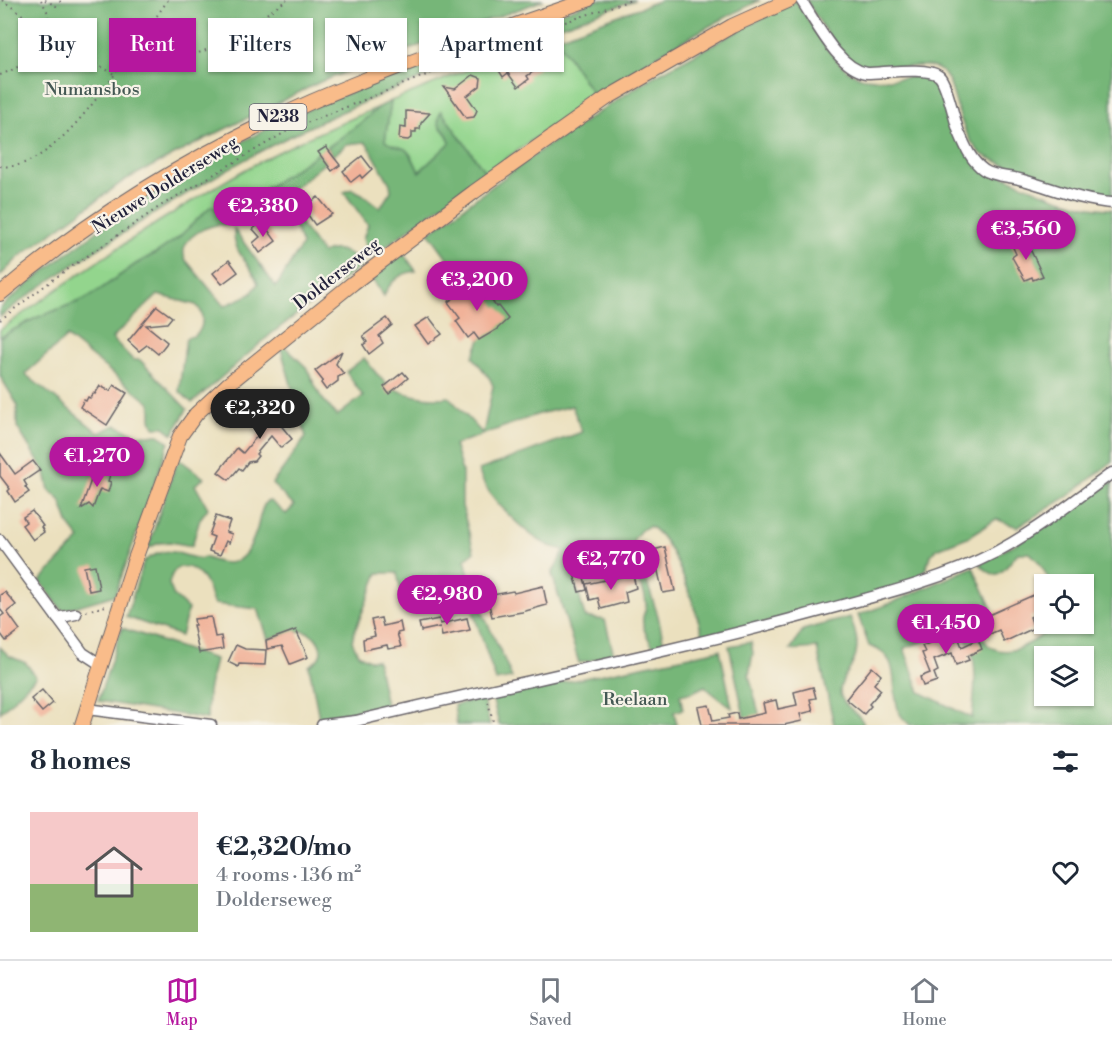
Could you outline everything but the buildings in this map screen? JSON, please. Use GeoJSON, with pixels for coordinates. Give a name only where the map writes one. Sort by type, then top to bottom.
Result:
{"type":"FeatureCollection","features":[{"type":"Feature","properties":{"kind":"main road","name":"Nieuwe Dolderseweg"},"geometry":{"type":"LineString","coordinates":[[0,294],[75,236],[133,197],[229,141],[313,101],[418,60],[588,0]]}},
{"type":"Feature","properties":{"kind":"main road","name":"Dolderseweg"},"geometry":{"type":"LineString","coordinates":[[82,725],[100,664],[180,436],[196,414],[227,385],[363,276],[474,192],[607,98],[732,26],[790,0]]}},
{"type":"Feature","properties":{"kind":"street"},"geometry":{"type":"LineString","coordinates":[[801,0],[841,59],[858,72],[867,74],[926,70],[939,76],[944,83],[958,131],[973,161],[985,171],[1023,179],[1057,192],[1112,203]]}},
{"type":"Feature","properties":{"kind":"street"},"geometry":{"type":"LineString","coordinates":[[322,725],[356,721],[723,637],[921,582],[994,553],[1025,535],[1112,473]]}},
{"type":"Feature","properties":{"kind":"street"},"geometry":{"type":"LineString","coordinates":[[0,540],[83,653],[100,664]]}},
{"type":"Feature","properties":{"kind":"street"},"geometry":{"type":"LineString","coordinates":[[57,618],[76,614]]}},
{"type":"Feature","properties":{"kind":"street"},"geometry":{"type":"LineString","coordinates":[[87,709],[211,725]]}},
{"type":"Feature","properties":{"kind":"path"},"geometry":{"type":"LineString","coordinates":[[2,0],[27,18]]}},
{"type":"Feature","properties":{"kind":"path"},"geometry":{"type":"LineString","coordinates":[[43,0],[49,18]]}},
{"type":"Feature","properties":{"kind":"path"},"geometry":{"type":"LineString","coordinates":[[43,0],[56,6],[62,0]]}},
{"type":"Feature","properties":{"kind":"path"},"geometry":{"type":"LineString","coordinates":[[161,0],[163,8]]}},
{"type":"Feature","properties":{"kind":"path"},"geometry":{"type":"LineString","coordinates":[[156,18],[168,0]]}},
{"type":"Feature","properties":{"kind":"path"},"geometry":{"type":"LineString","coordinates":[[196,55],[217,46],[287,0]]}},
{"type":"Feature","properties":{"kind":"path"},"geometry":{"type":"LineString","coordinates":[[564,22],[631,0]]}},
{"type":"Feature","properties":{"kind":"path"},"geometry":{"type":"LineString","coordinates":[[0,166],[19,166],[35,158],[78,122],[97,100],[114,74],[97,64]]}},
{"type":"Feature","properties":{"kind":"path"},"geometry":{"type":"LineString","coordinates":[[0,75],[18,67]]}},
{"type":"Feature","properties":{"kind":"path","name":"Nieuwe Dolderseweg"},"geometry":{"type":"LineString","coordinates":[[0,320],[55,278],[162,205],[289,130],[434,72]]}},
{"type":"Feature","properties":{"kind":"path"},"geometry":{"type":"LineString","coordinates":[[76,614],[121,603]]}},
{"type":"Feature","properties":{"kind":"path"},"geometry":{"type":"LineString","coordinates":[[486,692],[494,725]]}},
{"type":"Feature","properties":{"kind":"green space","name":"Numansbos"},"geometry":{"type":"Polygon","coordinates":[[[0,0],[544,0],[495,18],[419,18],[419,46],[407,50],[407,18],[325,18],[325,72],[347,72],[322,81],[125,180],[19,257],[0,276],[0,0]]]}},
{"type":"Feature","properties":{"kind":"green space"},"geometry":{"type":"Polygon","coordinates":[[[597,0],[635,0],[564,26],[564,18],[547,18],[597,0]]]}},
{"type":"Feature","properties":{"kind":"green space"},"geometry":{"type":"Polygon","coordinates":[[[661,0],[760,0],[676,45],[594,96],[564,50],[564,35],[661,0]]]}},
{"type":"Feature","properties":{"kind":"green space"},"geometry":{"type":"Polygon","coordinates":[[[796,0],[833,56],[852,73],[861,77],[878,79],[930,75],[937,80],[958,139],[975,160],[998,173],[1047,194],[1081,205],[1112,209],[1112,462],[1067,497],[1017,527],[996,519],[970,536],[937,549],[931,555],[926,568],[916,579],[880,593],[800,616],[703,636],[683,575],[667,545],[649,526],[641,530],[633,540],[658,616],[664,644],[653,647],[645,632],[643,617],[646,607],[645,595],[632,575],[618,565],[603,561],[591,562],[572,569],[585,617],[605,620],[614,655],[579,663],[552,574],[564,550],[552,547],[530,534],[507,513],[488,490],[479,470],[582,432],[572,406],[539,414],[454,445],[462,471],[462,506],[474,552],[465,559],[472,589],[404,606],[397,573],[378,573],[352,641],[358,654],[369,660],[377,660],[386,705],[319,718],[309,666],[320,656],[320,646],[315,638],[302,631],[268,639],[258,609],[214,604],[203,578],[192,569],[181,567],[176,570],[169,584],[174,596],[188,609],[181,636],[126,617],[144,561],[166,552],[200,559],[204,557],[224,563],[238,560],[253,540],[262,508],[266,502],[270,501],[286,514],[294,506],[272,484],[306,437],[281,349],[284,346],[306,367],[321,397],[337,416],[363,396],[346,372],[364,358],[383,380],[400,391],[425,397],[449,397],[483,434],[493,386],[473,357],[493,308],[492,303],[460,261],[451,263],[429,233],[544,148],[649,79],[796,0]]]}},
{"type":"Feature","properties":{"kind":"green space"},"geometry":{"type":"Polygon","coordinates":[[[806,0],[1112,0],[1112,197],[1095,196],[1062,188],[983,155],[967,134],[950,85],[941,71],[924,66],[875,69],[856,64],[847,58],[831,39],[806,0]]]}},
{"type":"Feature","properties":{"kind":"green space"},"geometry":{"type":"Polygon","coordinates":[[[564,50],[594,96],[486,173],[441,111],[439,125],[450,143],[419,172],[409,153],[385,141],[391,101],[462,72],[564,72],[564,50]]]}},
{"type":"Feature","properties":{"kind":"green space"},"geometry":{"type":"Polygon","coordinates":[[[419,65],[419,72],[438,72],[345,110],[211,179],[59,274],[0,317],[0,308],[34,280],[141,201],[256,134],[306,110],[419,65]]]}},
{"type":"Feature","properties":{"kind":"green space"},"geometry":{"type":"Polygon","coordinates":[[[391,101],[385,141],[405,149],[419,172],[450,143],[439,122],[441,111],[486,173],[371,257],[363,239],[368,225],[344,192],[352,189],[380,208],[391,191],[390,184],[365,142],[347,144],[333,156],[327,148],[379,107],[391,101]]]}},
{"type":"Feature","properties":{"kind":"green space"},"geometry":{"type":"Polygon","coordinates":[[[379,107],[335,142],[224,216],[212,206],[210,207],[178,238],[98,291],[85,299],[36,318],[0,337],[0,330],[58,289],[117,248],[208,191],[273,155],[379,107]]]}},
{"type":"Feature","properties":{"kind":"green space"},"geometry":{"type":"Polygon","coordinates":[[[319,153],[326,162],[282,198],[322,253],[339,250],[363,264],[271,334],[192,403],[179,391],[186,338],[194,335],[200,329],[201,311],[196,305],[158,295],[112,338],[133,360],[140,360],[187,409],[173,434],[164,427],[154,427],[151,419],[151,404],[67,337],[25,374],[99,433],[116,425],[137,435],[159,435],[169,442],[115,595],[61,609],[40,581],[80,539],[69,525],[60,500],[49,490],[45,472],[17,427],[17,404],[0,376],[0,337],[36,318],[85,299],[98,291],[178,238],[210,207],[212,206],[225,216],[319,153]],[[264,205],[246,215],[242,220],[235,212],[224,220],[227,225],[204,229],[190,238],[186,244],[185,259],[224,306],[251,294],[258,284],[239,253],[234,238],[234,229],[276,287],[302,245],[289,219],[264,205]]]}},
{"type":"Feature","properties":{"kind":"green space"},"geometry":{"type":"Polygon","coordinates":[[[403,253],[416,271],[396,279],[384,296],[371,278],[403,253]]]}},
{"type":"Feature","properties":{"kind":"green space"},"geometry":{"type":"Polygon","coordinates":[[[179,459],[204,478],[195,485],[208,508],[200,519],[192,546],[170,542],[159,543],[148,548],[172,476],[179,459]]]}},
{"type":"Feature","properties":{"kind":"green space"},"geometry":{"type":"Polygon","coordinates":[[[1112,481],[1112,725],[910,725],[901,715],[897,705],[891,666],[880,651],[869,646],[858,615],[973,567],[992,609],[975,619],[988,645],[1005,651],[1014,650],[1032,642],[1042,634],[1094,634],[1094,574],[1046,574],[1030,553],[1018,553],[1005,569],[997,574],[992,574],[980,564],[1081,504],[1112,481]],[[948,615],[922,626],[928,640],[904,648],[920,692],[972,718],[975,688],[974,662],[971,650],[959,627],[948,615]]]}},
{"type":"Feature","properties":{"kind":"green space"},"geometry":{"type":"Polygon","coordinates":[[[481,609],[512,678],[496,681],[473,611],[481,609]]]}},
{"type":"Feature","properties":{"kind":"green space"},"geometry":{"type":"Polygon","coordinates":[[[850,617],[857,648],[840,692],[844,702],[859,716],[864,725],[834,725],[817,648],[790,650],[803,630],[850,617]]]}},
{"type":"Feature","properties":{"kind":"green space"},"geometry":{"type":"Polygon","coordinates":[[[122,628],[215,659],[208,691],[207,719],[98,701],[122,628]]]}},
{"type":"Feature","properties":{"kind":"green space"},"geometry":{"type":"Polygon","coordinates":[[[751,642],[753,653],[749,675],[762,725],[746,725],[729,646],[751,642]]]}},
{"type":"Feature","properties":{"kind":"green space"},"geometry":{"type":"Polygon","coordinates":[[[0,647],[9,656],[26,663],[36,677],[0,713],[0,647]]]}},
{"type":"Feature","properties":{"kind":"green space","name":"Reelaan"},"geometry":{"type":"Polygon","coordinates":[[[720,650],[732,708],[705,686],[680,695],[683,709],[674,712],[677,725],[499,725],[492,697],[720,650]]]}},
{"type":"Feature","properties":{"kind":"green space"},"geometry":{"type":"Polygon","coordinates":[[[483,699],[490,725],[457,725],[454,705],[483,699]]]}}]}
